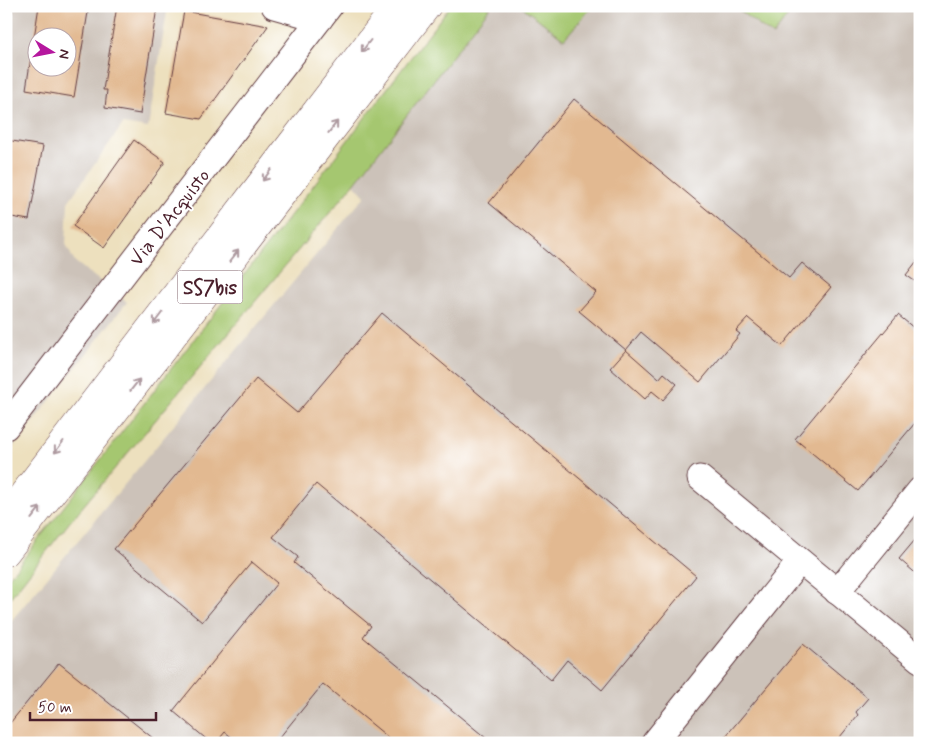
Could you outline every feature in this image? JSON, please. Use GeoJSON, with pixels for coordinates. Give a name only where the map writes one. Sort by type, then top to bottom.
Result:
{"type":"FeatureCollection","features":[{"type":"Feature","properties":{"kind":"highway","name":"SS7bis"},"geometry":{"type":"LineString","coordinates":[[6,517],[408,10]]}},
{"type":"Feature","properties":{"kind":"highway","name":"SS7bis"},"geometry":{"type":"LineString","coordinates":[[6,552],[408,10]]}},
{"type":"Feature","properties":{"kind":"street"},"geometry":{"type":"LineString","coordinates":[[274,6],[325,13]]}},
{"type":"Feature","properties":{"kind":"street","name":"Via D'Acquisto"},"geometry":{"type":"LineString","coordinates":[[6,428],[325,13]]}},
{"type":"Feature","properties":{"kind":"street"},"geometry":{"type":"LineString","coordinates":[[700,478],[920,660]]}},
{"type":"Feature","properties":{"kind":"street"},"geometry":{"type":"LineString","coordinates":[[837,592],[920,490]]}},
{"type":"Feature","properties":{"kind":"street"},"geometry":{"type":"LineString","coordinates":[[654,743],[800,561]]}},
{"type":"Feature","properties":{"kind":"shaded area"},"geometry":{"type":"Polygon","coordinates":[[[6,6],[168,6],[148,128],[123,124],[68,202],[66,244],[74,261],[127,302],[6,456],[6,6]]]}},
{"type":"Feature","properties":{"kind":"shaded area"},"geometry":{"type":"Polygon","coordinates":[[[491,6],[521,6],[564,39],[593,6],[733,6],[773,36],[795,6],[920,6],[920,743],[6,743],[6,627],[365,196],[354,184],[491,6]]]}},
{"type":"Feature","properties":{"kind":"green space"},"geometry":{"type":"Polygon","coordinates":[[[450,6],[491,6],[354,184],[69,523],[6,603],[6,581],[293,212],[450,6]]]}},
{"type":"Feature","properties":{"kind":"green space"},"geometry":{"type":"Polygon","coordinates":[[[521,6],[593,6],[564,39],[521,6]]]}},
{"type":"Feature","properties":{"kind":"green space"},"geometry":{"type":"Polygon","coordinates":[[[733,6],[795,6],[773,36],[733,6]]]}},
{"type":"Feature","properties":{"kind":"building"},"geometry":{"type":"Polygon","coordinates":[[[6,6],[13,6],[7,37],[6,37],[6,6]]]}},
{"type":"Feature","properties":{"kind":"building"},"geometry":{"type":"Polygon","coordinates":[[[39,6],[89,6],[78,73],[78,28],[36,28],[39,6]]]}},
{"type":"Feature","properties":{"kind":"building"},"geometry":{"type":"Polygon","coordinates":[[[117,6],[157,8],[140,114],[105,108],[107,90],[103,90],[117,6]]]}},
{"type":"Feature","properties":{"kind":"building"},"geometry":{"type":"Polygon","coordinates":[[[184,11],[268,26],[201,119],[166,113],[184,11]]]}},
{"type":"Feature","properties":{"kind":"building"},"geometry":{"type":"Polygon","coordinates":[[[28,76],[28,78],[77,78],[74,97],[26,89],[28,76]]]}},
{"type":"Feature","properties":{"kind":"building"},"geometry":{"type":"Polygon","coordinates":[[[574,99],[789,278],[802,263],[831,287],[782,346],[748,318],[736,331],[740,334],[700,382],[641,332],[626,350],[579,311],[596,292],[489,203],[574,99]]]}},
{"type":"Feature","properties":{"kind":"building"},"geometry":{"type":"Polygon","coordinates":[[[6,140],[43,146],[29,220],[6,216],[6,140]]]}},
{"type":"Feature","properties":{"kind":"building"},"geometry":{"type":"Polygon","coordinates":[[[134,140],[165,162],[104,248],[73,226],[134,140]]]}},
{"type":"Feature","properties":{"kind":"building"},"geometry":{"type":"Polygon","coordinates":[[[920,257],[920,285],[906,275],[920,257]]]}},
{"type":"Feature","properties":{"kind":"building"},"geometry":{"type":"Polygon","coordinates":[[[382,313],[696,576],[602,690],[567,660],[551,680],[316,484],[273,537],[298,557],[294,563],[371,626],[363,637],[492,743],[395,743],[323,684],[275,743],[239,743],[225,732],[216,743],[211,743],[173,711],[277,583],[252,562],[202,622],[114,549],[256,379],[297,413],[382,313]]]}},
{"type":"Feature","properties":{"kind":"building"},"geometry":{"type":"Polygon","coordinates":[[[898,315],[920,333],[920,349],[914,356],[920,361],[920,417],[858,491],[795,439],[898,315]]]}},
{"type":"Feature","properties":{"kind":"building"},"geometry":{"type":"Polygon","coordinates":[[[626,350],[659,379],[664,373],[677,384],[663,400],[652,391],[645,399],[610,368],[626,350]]]}},
{"type":"Feature","properties":{"kind":"building"},"geometry":{"type":"Polygon","coordinates":[[[920,534],[920,577],[899,559],[920,534]]]}},
{"type":"Feature","properties":{"kind":"building"},"geometry":{"type":"Polygon","coordinates":[[[803,644],[868,698],[856,712],[858,715],[835,743],[720,743],[803,644]]]}},
{"type":"Feature","properties":{"kind":"building"},"geometry":{"type":"Polygon","coordinates":[[[59,663],[159,743],[6,743],[6,728],[59,663]]]}}]}
